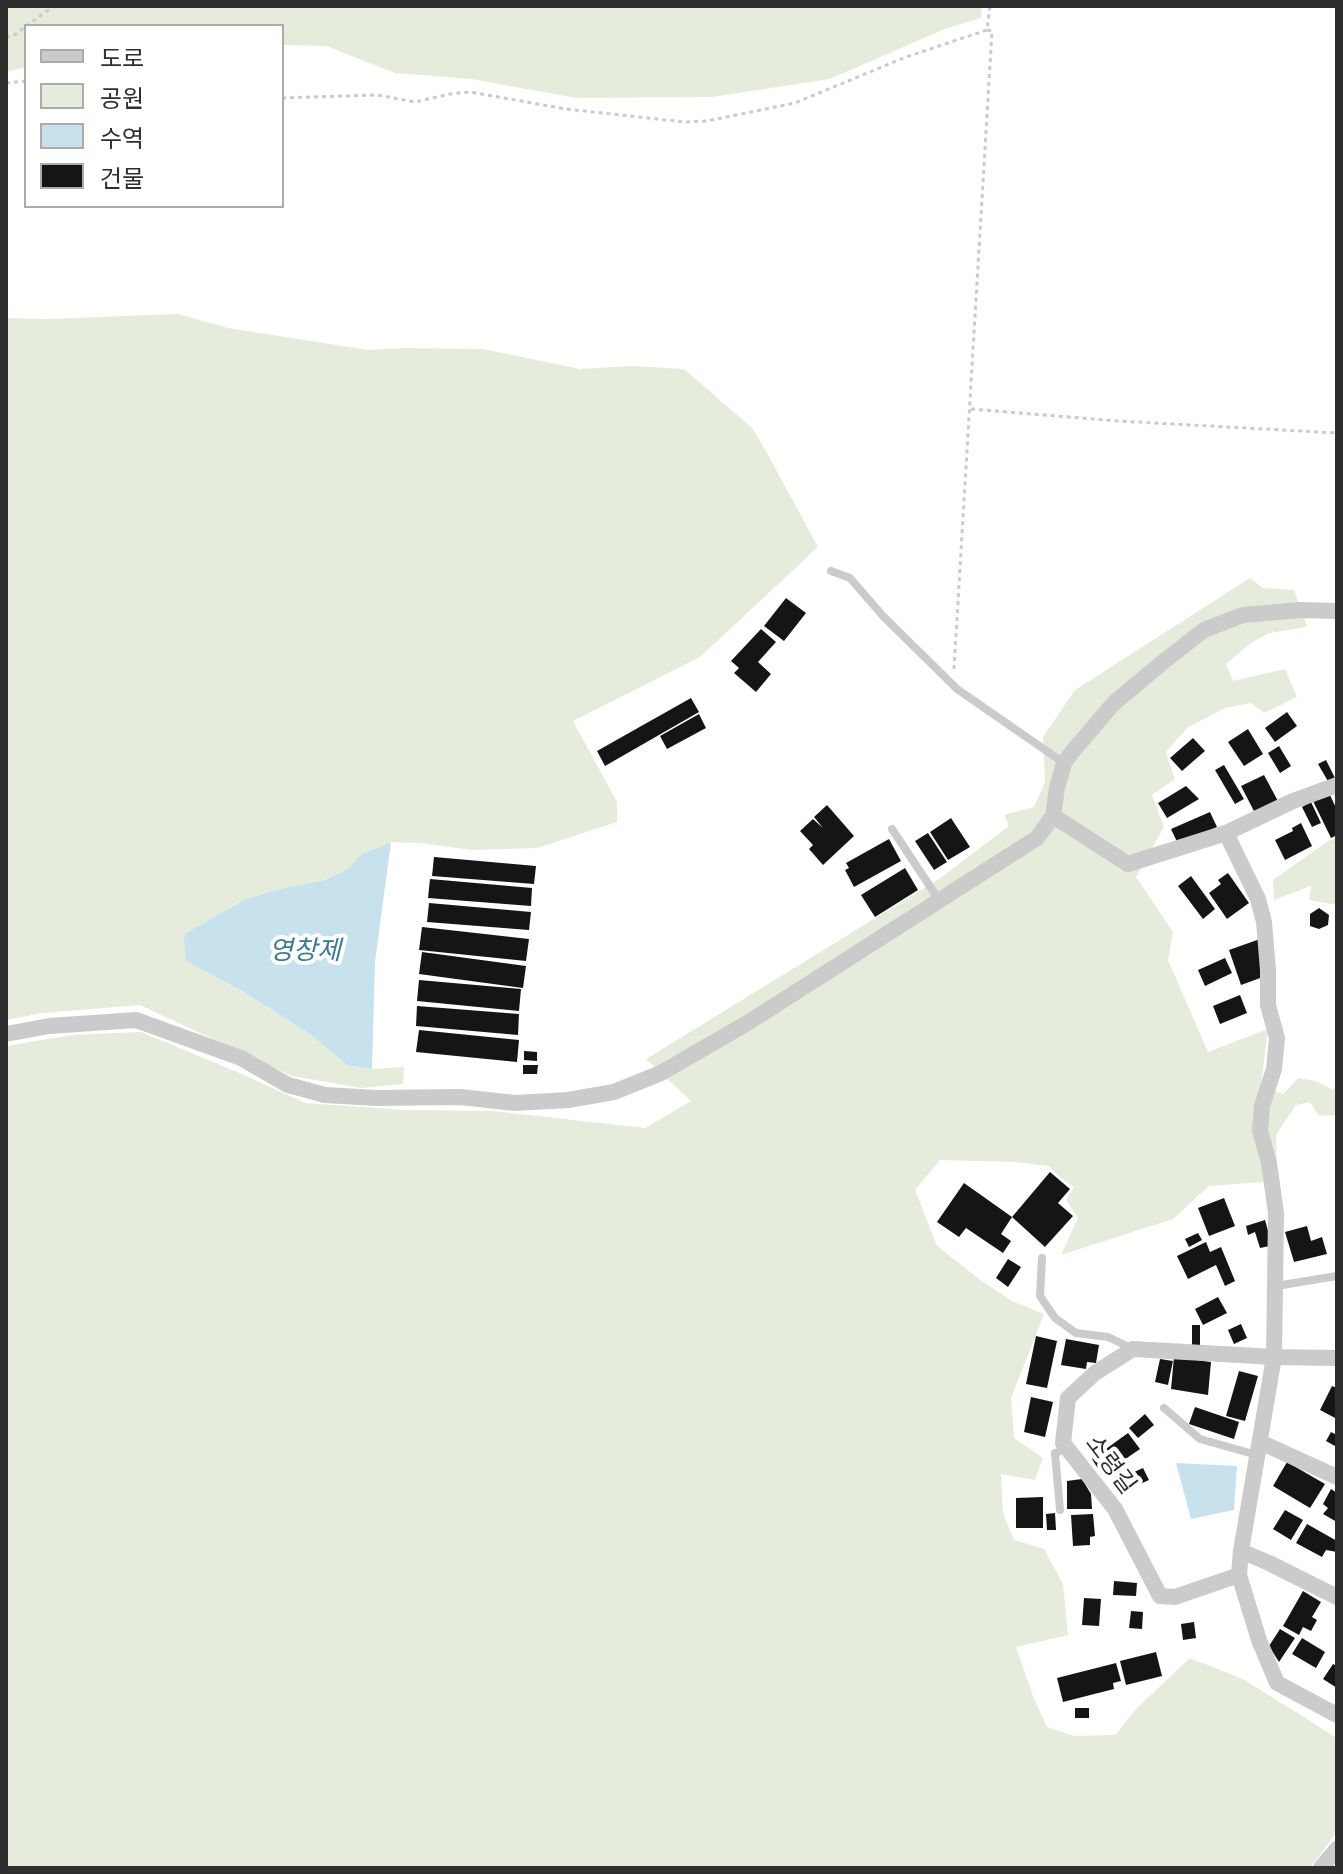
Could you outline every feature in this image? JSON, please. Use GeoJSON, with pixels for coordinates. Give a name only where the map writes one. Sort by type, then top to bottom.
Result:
{"type":"FeatureCollection","features":[{"type":"Feature","properties":{"kind":"street"},"geometry":{"type":"LineString","coordinates":[[6,1034],[49,1026],[136,1020],[241,1058],[288,1085],[325,1095],[460,1097],[515,1103],[568,1100],[614,1092],[661,1073],[749,1022],[1037,838],[1053,816],[1064,763],[1091,727],[1114,703],[1204,630],[1243,615],[1300,610],[1337,611]]}},
{"type":"Feature","properties":{"kind":"street"},"geometry":{"type":"LineString","coordinates":[[1053,816],[1128,864],[1226,833],[1293,801],[1337,785]]}},
{"type":"Feature","properties":{"kind":"street"},"geometry":{"type":"LineString","coordinates":[[1226,833],[1258,899],[1264,922],[1268,1005],[1277,1038],[1274,1069],[1262,1106],[1260,1130],[1269,1163],[1276,1213],[1274,1357],[1239,1575],[1259,1640],[1277,1683],[1337,1715]]}},
{"type":"Feature","properties":{"kind":"street"},"geometry":{"type":"LineString","coordinates":[[1133,1349],[1337,1358]]}},
{"type":"Feature","properties":{"kind":"street","name":"소령길"},"geometry":{"type":"LineString","coordinates":[[1133,1349],[1095,1373],[1068,1398],[1063,1443],[1115,1509],[1160,1596],[1175,1597],[1239,1575]]}},
{"type":"Feature","properties":{"kind":"street"},"geometry":{"type":"LineString","coordinates":[[1259,1449],[1337,1477]]}},
{"type":"Feature","properties":{"kind":"street"},"geometry":{"type":"LineString","coordinates":[[1241,1551],[1337,1597]]}},
{"type":"Feature","properties":{"kind":"street"},"geometry":{"type":"LineString","coordinates":[[1321,1868],[1337,1849]]}},
{"type":"Feature","properties":{"kind":"lane"},"geometry":{"type":"LineString","coordinates":[[831,571],[850,578],[883,616],[953,685],[1064,763]]}},
{"type":"Feature","properties":{"kind":"lane"},"geometry":{"type":"LineString","coordinates":[[892,829],[940,901]]}},
{"type":"Feature","properties":{"kind":"lane"},"geometry":{"type":"LineString","coordinates":[[1042,1258],[1040,1296],[1055,1318],[1076,1333],[1108,1337],[1133,1349]]}},
{"type":"Feature","properties":{"kind":"lane"},"geometry":{"type":"LineString","coordinates":[[1275,1287],[1337,1276]]}},
{"type":"Feature","properties":{"kind":"lane"},"geometry":{"type":"LineString","coordinates":[[1164,1408],[1200,1439],[1259,1449]]}},
{"type":"Feature","properties":{"kind":"lane"},"geometry":{"type":"LineString","coordinates":[[1060,1510],[1055,1453],[1067,1449]]}},
{"type":"Feature","properties":{"kind":"path"},"geometry":{"type":"LineString","coordinates":[[29,24],[54,6]]}},
{"type":"Feature","properties":{"kind":"path"},"geometry":{"type":"LineString","coordinates":[[987,30],[990,6]]}},
{"type":"Feature","properties":{"kind":"path"},"geometry":{"type":"LineString","coordinates":[[6,38],[24,28]]}},
{"type":"Feature","properties":{"kind":"path"},"geometry":{"type":"LineString","coordinates":[[6,30],[12,35]]}},
{"type":"Feature","properties":{"kind":"path"},"geometry":{"type":"LineString","coordinates":[[284,98],[377,95],[415,102],[470,92],[566,109],[685,122],[707,121],[795,103],[882,66],[987,30],[992,31],[953,685]]}},
{"type":"Feature","properties":{"kind":"path"},"geometry":{"type":"LineString","coordinates":[[971,409],[1337,433]]}},
{"type":"Feature","properties":{"kind":"green space"},"geometry":{"type":"Polygon","coordinates":[[[6,6],[982,6],[981,18],[947,28],[830,79],[712,97],[576,98],[471,79],[395,73],[326,46],[284,45],[284,24],[24,24],[24,68],[6,72],[6,6]]]}},
{"type":"Feature","properties":{"kind":"green space"},"geometry":{"type":"Polygon","coordinates":[[[178,314],[228,328],[368,350],[483,349],[580,369],[632,366],[684,369],[752,428],[818,547],[700,657],[573,721],[617,802],[617,822],[537,848],[472,850],[390,842],[362,854],[349,869],[325,880],[246,899],[186,933],[186,961],[242,991],[307,1032],[347,1065],[372,1069],[404,1067],[403,1084],[361,1088],[292,1076],[140,1005],[43,1013],[6,1020],[6,318],[178,314]]]}},
{"type":"Feature","properties":{"kind":"green space"},"geometry":{"type":"Polygon","coordinates":[[[1250,578],[1263,588],[1294,590],[1307,627],[1269,633],[1251,643],[1226,664],[1233,681],[1285,669],[1297,697],[1264,713],[1251,703],[1225,708],[1187,728],[1166,752],[1175,779],[1152,795],[1164,827],[1136,877],[1173,932],[1168,960],[1208,1052],[1268,1029],[1261,1086],[1283,1094],[1298,1078],[1337,1088],[1337,1120],[1335,1115],[1319,1116],[1310,1102],[1296,1105],[1276,1135],[1277,1181],[1209,1186],[1173,1219],[1061,1255],[1078,1218],[1066,1200],[1074,1187],[1048,1166],[940,1160],[915,1190],[937,1246],[1012,1301],[1044,1314],[1011,1398],[1014,1438],[1043,1458],[1035,1480],[1001,1474],[1003,1513],[1014,1540],[1044,1549],[1063,1584],[1068,1635],[1016,1647],[1047,1727],[1074,1736],[1115,1735],[1137,1708],[1190,1658],[1243,1679],[1337,1738],[1337,1832],[1310,1868],[6,1868],[6,1046],[72,1035],[141,1032],[305,1103],[406,1110],[493,1111],[645,1128],[691,1101],[646,1059],[939,879],[1009,826],[1004,815],[1034,807],[1045,781],[1043,737],[1075,690],[1250,578]]]}},
{"type":"Feature","properties":{"kind":"green space"},"geometry":{"type":"Polygon","coordinates":[[[1337,838],[1337,905],[1309,900],[1311,886],[1274,900],[1273,880],[1328,841],[1337,838]]]}},
{"type":"Feature","properties":{"kind":"water","name":"영창제"},"geometry":{"type":"Polygon","coordinates":[[[391,842],[375,962],[372,1069],[347,1065],[307,1032],[242,991],[186,961],[186,933],[246,899],[325,880],[348,869],[362,854],[391,842]]]}},
{"type":"Feature","properties":{"kind":"water"},"geometry":{"type":"Polygon","coordinates":[[[1176,1463],[1237,1466],[1234,1510],[1191,1519],[1176,1463]]]}},
{"type":"Feature","properties":{"kind":"building"},"geometry":{"type":"Polygon","coordinates":[[[786,598],[806,613],[784,641],[764,626],[786,598]]]}},
{"type":"Feature","properties":{"kind":"building"},"geometry":{"type":"Polygon","coordinates":[[[761,629],[776,642],[758,662],[771,674],[756,692],[734,673],[739,668],[731,661],[761,629]]]}},
{"type":"Feature","properties":{"kind":"building"},"geometry":{"type":"Polygon","coordinates":[[[691,698],[699,712],[605,766],[597,751],[691,698]]]}},
{"type":"Feature","properties":{"kind":"building"},"geometry":{"type":"Polygon","coordinates":[[[1287,712],[1297,726],[1275,742],[1265,728],[1287,712]]]}},
{"type":"Feature","properties":{"kind":"building"},"geometry":{"type":"Polygon","coordinates":[[[699,714],[706,728],[667,749],[660,736],[699,714]]]}},
{"type":"Feature","properties":{"kind":"building"},"geometry":{"type":"Polygon","coordinates":[[[1248,729],[1263,754],[1244,766],[1228,742],[1248,729]]]}},
{"type":"Feature","properties":{"kind":"building"},"geometry":{"type":"Polygon","coordinates":[[[1193,738],[1205,751],[1182,771],[1170,758],[1193,738]]]}},
{"type":"Feature","properties":{"kind":"building"},"geometry":{"type":"Polygon","coordinates":[[[1279,746],[1291,766],[1280,773],[1268,753],[1279,746]]]}},
{"type":"Feature","properties":{"kind":"building"},"geometry":{"type":"Polygon","coordinates":[[[1326,760],[1336,780],[1329,783],[1318,764],[1326,760]]]}},
{"type":"Feature","properties":{"kind":"building"},"geometry":{"type":"Polygon","coordinates":[[[1224,765],[1244,799],[1235,804],[1215,770],[1224,765]]]}},
{"type":"Feature","properties":{"kind":"building"},"geometry":{"type":"Polygon","coordinates":[[[1264,775],[1279,803],[1256,815],[1241,786],[1264,775]]]}},
{"type":"Feature","properties":{"kind":"building"},"geometry":{"type":"Polygon","coordinates":[[[1186,786],[1199,799],[1167,818],[1158,803],[1186,786]]]}},
{"type":"Feature","properties":{"kind":"building"},"geometry":{"type":"Polygon","coordinates":[[[1329,793],[1337,810],[1337,835],[1331,838],[1313,801],[1329,793]]]}},
{"type":"Feature","properties":{"kind":"building"},"geometry":{"type":"Polygon","coordinates":[[[1311,802],[1321,823],[1312,827],[1302,807],[1311,802]]]}},
{"type":"Feature","properties":{"kind":"building"},"geometry":{"type":"Polygon","coordinates":[[[827,805],[854,836],[823,865],[809,849],[813,845],[800,831],[813,819],[823,828],[814,817],[827,805]]]}},
{"type":"Feature","properties":{"kind":"building"},"geometry":{"type":"Polygon","coordinates":[[[1210,812],[1217,827],[1178,844],[1171,829],[1210,812]]]}},
{"type":"Feature","properties":{"kind":"building"},"geometry":{"type":"Polygon","coordinates":[[[951,818],[970,847],[948,860],[930,832],[951,818]]]}},
{"type":"Feature","properties":{"kind":"building"},"geometry":{"type":"Polygon","coordinates":[[[1301,823],[1312,846],[1285,860],[1275,840],[1301,823]]]}},
{"type":"Feature","properties":{"kind":"building"},"geometry":{"type":"Polygon","coordinates":[[[928,833],[947,862],[934,870],[915,841],[928,833]]]}},
{"type":"Feature","properties":{"kind":"building"},"geometry":{"type":"Polygon","coordinates":[[[889,839],[901,861],[854,887],[845,870],[849,868],[846,863],[889,839]]]}},
{"type":"Feature","properties":{"kind":"building"},"geometry":{"type":"Polygon","coordinates":[[[434,857],[536,866],[534,884],[432,876],[434,857]]]}},
{"type":"Feature","properties":{"kind":"building"},"geometry":{"type":"Polygon","coordinates":[[[905,868],[918,890],[875,917],[861,895],[905,868]]]}},
{"type":"Feature","properties":{"kind":"building"},"geometry":{"type":"Polygon","coordinates":[[[1228,873],[1249,903],[1227,919],[1209,893],[1221,884],[1218,880],[1228,873]]]}},
{"type":"Feature","properties":{"kind":"building"},"geometry":{"type":"Polygon","coordinates":[[[1191,876],[1215,909],[1203,919],[1178,886],[1191,876]]]}},
{"type":"Feature","properties":{"kind":"building"},"geometry":{"type":"Polygon","coordinates":[[[430,879],[532,888],[531,906],[428,898],[430,879]]]}},
{"type":"Feature","properties":{"kind":"building"},"geometry":{"type":"Polygon","coordinates":[[[429,903],[531,912],[529,930],[427,922],[429,903]]]}},
{"type":"Feature","properties":{"kind":"building"},"geometry":{"type":"Polygon","coordinates":[[[1319,908],[1329,915],[1328,925],[1319,929],[1310,926],[1310,914],[1319,908]]]}},
{"type":"Feature","properties":{"kind":"building"},"geometry":{"type":"Polygon","coordinates":[[[422,927],[529,939],[526,961],[419,950],[422,927]]]}},
{"type":"Feature","properties":{"kind":"building"},"geometry":{"type":"Polygon","coordinates":[[[1260,939],[1263,977],[1241,985],[1229,950],[1260,939]]]}},
{"type":"Feature","properties":{"kind":"building"},"geometry":{"type":"Polygon","coordinates":[[[422,952],[526,966],[523,988],[419,974],[422,952]]]}},
{"type":"Feature","properties":{"kind":"building"},"geometry":{"type":"Polygon","coordinates":[[[1225,958],[1232,973],[1205,986],[1198,970],[1225,958]]]}},
{"type":"Feature","properties":{"kind":"building"},"geometry":{"type":"Polygon","coordinates":[[[419,980],[521,989],[519,1011],[417,1001],[419,980]]]}},
{"type":"Feature","properties":{"kind":"building"},"geometry":{"type":"Polygon","coordinates":[[[1240,995],[1247,1013],[1220,1024],[1213,1006],[1240,995]]]}},
{"type":"Feature","properties":{"kind":"building"},"geometry":{"type":"Polygon","coordinates":[[[417,1006],[519,1014],[518,1035],[416,1026],[417,1006]]]}},
{"type":"Feature","properties":{"kind":"building"},"geometry":{"type":"Polygon","coordinates":[[[419,1030],[519,1040],[517,1062],[416,1052],[419,1030]]]}},
{"type":"Feature","properties":{"kind":"building"},"geometry":{"type":"Polygon","coordinates":[[[524,1051],[537,1052],[537,1061],[524,1060],[524,1051]]]}},
{"type":"Feature","properties":{"kind":"building"},"geometry":{"type":"Polygon","coordinates":[[[523,1065],[538,1065],[537,1074],[523,1074],[523,1065]]]}},
{"type":"Feature","properties":{"kind":"building"},"geometry":{"type":"Polygon","coordinates":[[[1050,1172],[1070,1189],[1058,1203],[1073,1216],[1045,1247],[1012,1217],[1050,1172]]]}},
{"type":"Feature","properties":{"kind":"building"},"geometry":{"type":"Polygon","coordinates":[[[964,1183],[1012,1217],[1001,1234],[1011,1241],[1003,1253],[966,1228],[959,1237],[937,1222],[964,1183]]]}},
{"type":"Feature","properties":{"kind":"building"},"geometry":{"type":"Polygon","coordinates":[[[1224,1198],[1235,1226],[1209,1236],[1198,1208],[1224,1198]]]}},
{"type":"Feature","properties":{"kind":"building"},"geometry":{"type":"Polygon","coordinates":[[[1265,1220],[1270,1246],[1260,1248],[1255,1232],[1248,1235],[1246,1226],[1265,1220]]]}},
{"type":"Feature","properties":{"kind":"building"},"geometry":{"type":"Polygon","coordinates":[[[1307,1226],[1311,1241],[1322,1237],[1327,1254],[1294,1262],[1285,1232],[1307,1226]]]}},
{"type":"Feature","properties":{"kind":"building"},"geometry":{"type":"Polygon","coordinates":[[[1198,1233],[1202,1240],[1189,1247],[1185,1239],[1198,1233]]]}},
{"type":"Feature","properties":{"kind":"building"},"geometry":{"type":"Polygon","coordinates":[[[1206,1242],[1210,1252],[1221,1247],[1235,1281],[1225,1286],[1216,1265],[1188,1279],[1177,1256],[1206,1242]]]}},
{"type":"Feature","properties":{"kind":"building"},"geometry":{"type":"Polygon","coordinates":[[[1008,1259],[1021,1267],[1008,1287],[996,1278],[1008,1259]]]}},
{"type":"Feature","properties":{"kind":"building"},"geometry":{"type":"Polygon","coordinates":[[[1218,1297],[1227,1313],[1203,1325],[1195,1309],[1218,1297]]]}},
{"type":"Feature","properties":{"kind":"building"},"geometry":{"type":"Polygon","coordinates":[[[1241,1324],[1247,1338],[1234,1344],[1228,1330],[1241,1324]]]}},
{"type":"Feature","properties":{"kind":"building"},"geometry":{"type":"Polygon","coordinates":[[[1192,1325],[1200,1325],[1200,1346],[1192,1346],[1192,1325]]]}},
{"type":"Feature","properties":{"kind":"building"},"geometry":{"type":"Polygon","coordinates":[[[1036,1336],[1057,1341],[1047,1388],[1026,1384],[1036,1336]]]}},
{"type":"Feature","properties":{"kind":"building"},"geometry":{"type":"Polygon","coordinates":[[[1066,1339],[1099,1345],[1096,1363],[1087,1362],[1086,1369],[1061,1365],[1066,1339]]]}},
{"type":"Feature","properties":{"kind":"building"},"geometry":{"type":"Polygon","coordinates":[[[1174,1357],[1211,1362],[1208,1395],[1171,1389],[1174,1357]]]}},
{"type":"Feature","properties":{"kind":"building"},"geometry":{"type":"Polygon","coordinates":[[[1160,1359],[1173,1361],[1168,1385],[1155,1382],[1160,1359]]]}},
{"type":"Feature","properties":{"kind":"building"},"geometry":{"type":"Polygon","coordinates":[[[1239,1371],[1258,1376],[1245,1421],[1226,1416],[1239,1371]]]}},
{"type":"Feature","properties":{"kind":"building"},"geometry":{"type":"Polygon","coordinates":[[[1332,1386],[1337,1388],[1337,1419],[1320,1410],[1332,1386]]]}},
{"type":"Feature","properties":{"kind":"building"},"geometry":{"type":"Polygon","coordinates":[[[1031,1397],[1053,1402],[1045,1437],[1024,1432],[1031,1397]]]}},
{"type":"Feature","properties":{"kind":"building"},"geometry":{"type":"Polygon","coordinates":[[[1195,1407],[1239,1422],[1234,1439],[1189,1424],[1195,1407]]]}},
{"type":"Feature","properties":{"kind":"building"},"geometry":{"type":"Polygon","coordinates":[[[1145,1414],[1154,1425],[1138,1438],[1129,1428],[1145,1414]]]}},
{"type":"Feature","properties":{"kind":"building"},"geometry":{"type":"Polygon","coordinates":[[[1331,1432],[1337,1435],[1335,1446],[1326,1441],[1331,1432]]]}},
{"type":"Feature","properties":{"kind":"building"},"geometry":{"type":"Polygon","coordinates":[[[1128,1433],[1140,1449],[1102,1475],[1092,1459],[1128,1433]]]}},
{"type":"Feature","properties":{"kind":"building"},"geometry":{"type":"Polygon","coordinates":[[[1287,1462],[1325,1484],[1310,1508],[1273,1486],[1287,1462]]]}},
{"type":"Feature","properties":{"kind":"building"},"geometry":{"type":"Polygon","coordinates":[[[1143,1468],[1149,1480],[1129,1489],[1123,1477],[1143,1468]]]}},
{"type":"Feature","properties":{"kind":"building"},"geometry":{"type":"Polygon","coordinates":[[[1082,1479],[1091,1494],[1092,1509],[1067,1509],[1067,1481],[1082,1479]]]}},
{"type":"Feature","properties":{"kind":"building"},"geometry":{"type":"Polygon","coordinates":[[[1331,1489],[1337,1493],[1337,1522],[1323,1514],[1328,1508],[1323,1504],[1331,1489]]]}},
{"type":"Feature","properties":{"kind":"building"},"geometry":{"type":"Polygon","coordinates":[[[1043,1497],[1043,1528],[1016,1528],[1016,1498],[1043,1497]]]}},
{"type":"Feature","properties":{"kind":"building"},"geometry":{"type":"Polygon","coordinates":[[[1285,1510],[1303,1520],[1291,1540],[1273,1529],[1285,1510]]]}},
{"type":"Feature","properties":{"kind":"building"},"geometry":{"type":"Polygon","coordinates":[[[1055,1513],[1056,1530],[1047,1530],[1046,1514],[1055,1513]]]}},
{"type":"Feature","properties":{"kind":"building"},"geometry":{"type":"Polygon","coordinates":[[[1093,1514],[1095,1536],[1090,1537],[1090,1545],[1073,1546],[1071,1515],[1093,1514]]]}},
{"type":"Feature","properties":{"kind":"building"},"geometry":{"type":"Polygon","coordinates":[[[1307,1524],[1337,1541],[1337,1552],[1326,1550],[1322,1557],[1296,1543],[1307,1524]]]}},
{"type":"Feature","properties":{"kind":"building"},"geometry":{"type":"Polygon","coordinates":[[[1114,1581],[1137,1583],[1136,1596],[1113,1595],[1114,1581]]]}},
{"type":"Feature","properties":{"kind":"building"},"geometry":{"type":"Polygon","coordinates":[[[1303,1591],[1321,1602],[1312,1617],[1317,1620],[1311,1631],[1303,1627],[1299,1635],[1283,1626],[1303,1591]]]}},
{"type":"Feature","properties":{"kind":"building"},"geometry":{"type":"Polygon","coordinates":[[[1084,1598],[1101,1599],[1099,1626],[1082,1625],[1084,1598]]]}},
{"type":"Feature","properties":{"kind":"building"},"geometry":{"type":"Polygon","coordinates":[[[1131,1611],[1143,1612],[1142,1629],[1129,1628],[1131,1611]]]}},
{"type":"Feature","properties":{"kind":"building"},"geometry":{"type":"Polygon","coordinates":[[[1194,1622],[1196,1638],[1183,1640],[1181,1624],[1194,1622]]]}},
{"type":"Feature","properties":{"kind":"building"},"geometry":{"type":"Polygon","coordinates":[[[1280,1629],[1295,1638],[1279,1662],[1269,1646],[1280,1629]]]}},
{"type":"Feature","properties":{"kind":"building"},"geometry":{"type":"Polygon","coordinates":[[[1302,1638],[1325,1652],[1316,1668],[1292,1654],[1302,1638]]]}},
{"type":"Feature","properties":{"kind":"building"},"geometry":{"type":"Polygon","coordinates":[[[1156,1652],[1162,1676],[1126,1685],[1120,1661],[1156,1652]]]}},
{"type":"Feature","properties":{"kind":"building"},"geometry":{"type":"Polygon","coordinates":[[[1116,1663],[1121,1681],[1113,1683],[1114,1689],[1063,1702],[1057,1678],[1116,1663]]]}},
{"type":"Feature","properties":{"kind":"building"},"geometry":{"type":"Polygon","coordinates":[[[1333,1664],[1337,1666],[1337,1688],[1323,1679],[1333,1664]]]}},
{"type":"Feature","properties":{"kind":"building"},"geometry":{"type":"Polygon","coordinates":[[[1075,1708],[1089,1708],[1089,1718],[1075,1718],[1075,1708]]]}}]}
